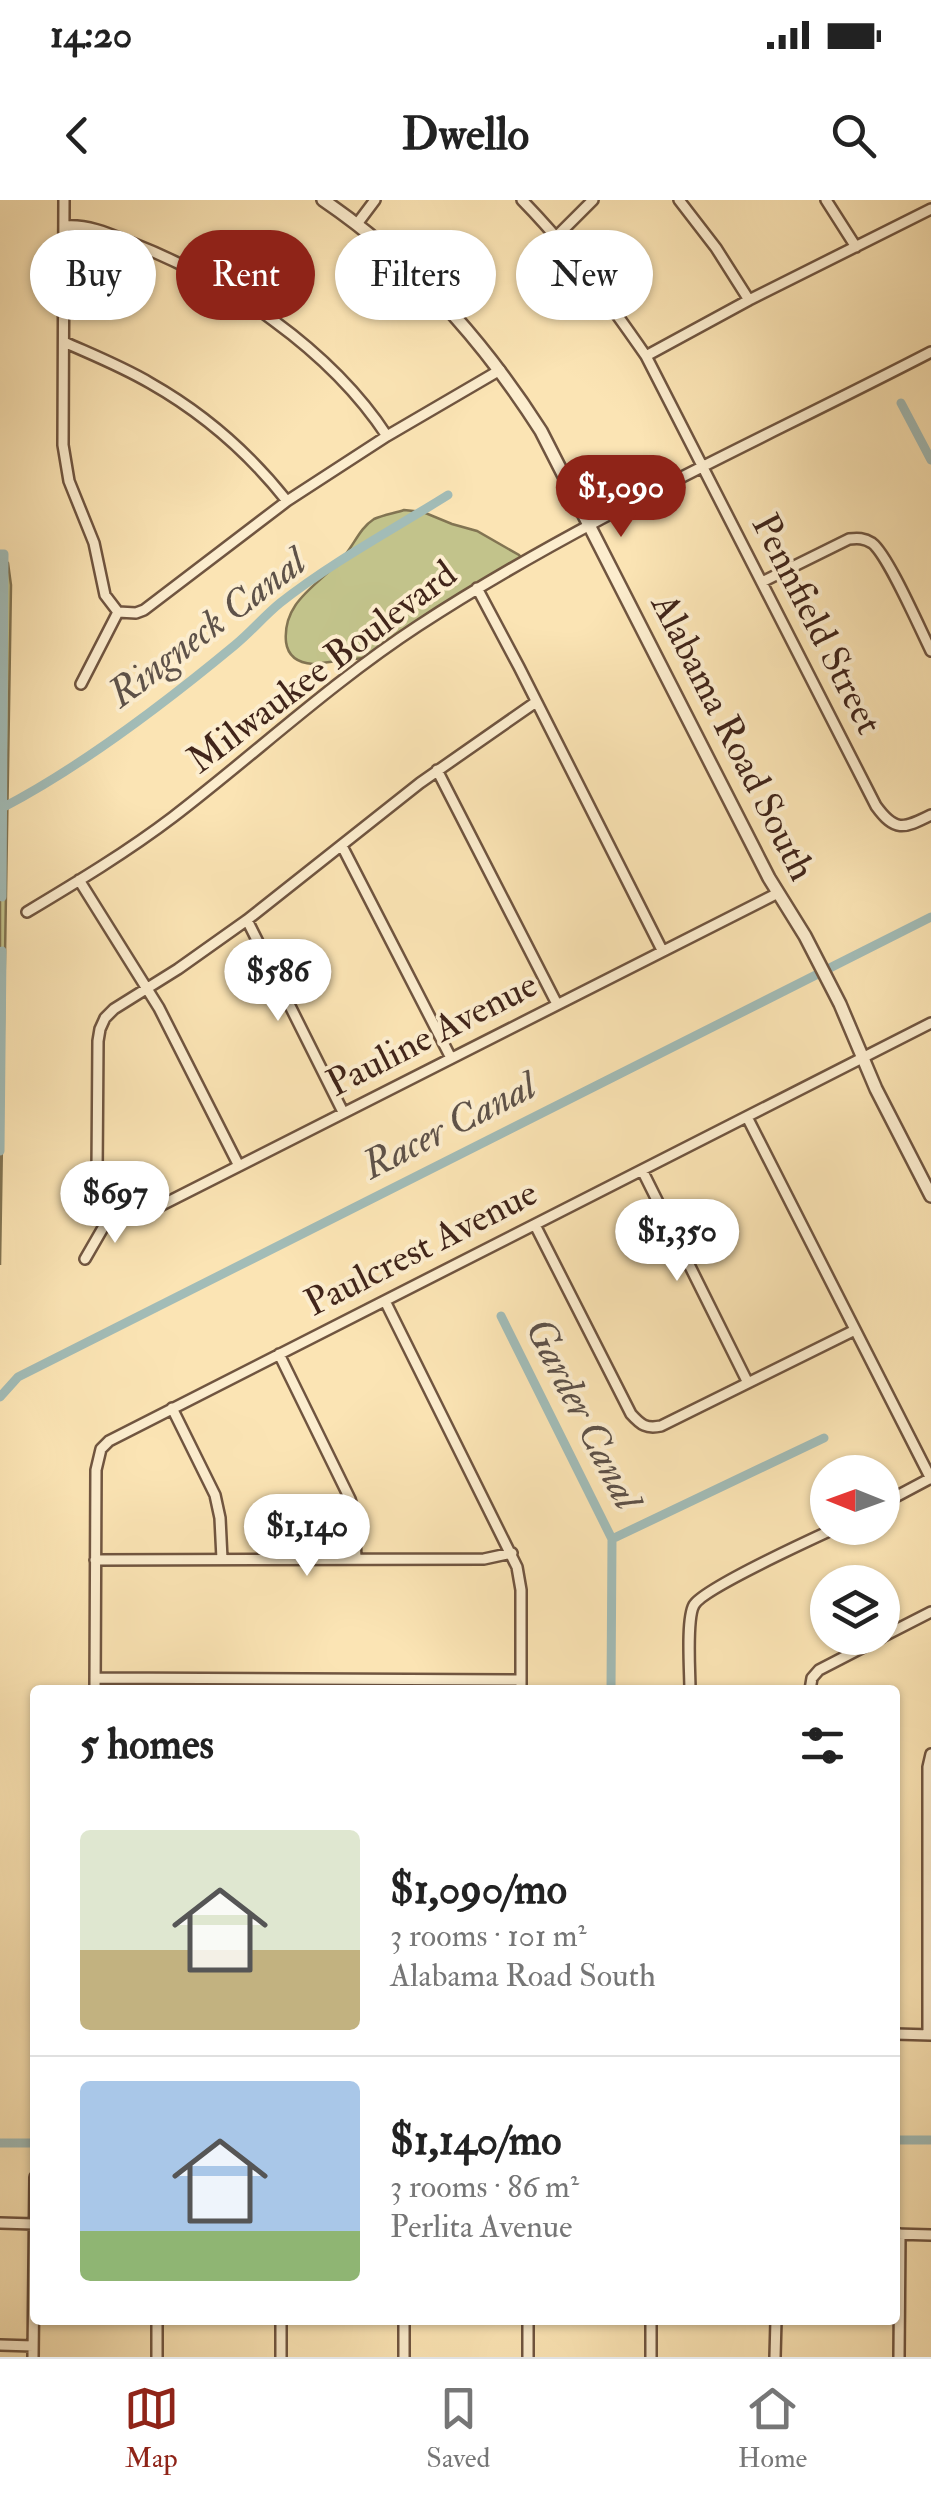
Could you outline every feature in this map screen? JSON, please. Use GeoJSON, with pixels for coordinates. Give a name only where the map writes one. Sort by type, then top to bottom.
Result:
{"type":"FeatureCollection","features":[{"type":"Feature","properties":{"kind":"street"},"geometry":{"type":"LineString","coordinates":[[64,200],[65,466],[94,543],[104,595],[118,612],[136,613],[157,602],[287,500],[500,370]]}},
{"type":"Feature","properties":{"kind":"street","name":"Alabama Road South"},"geometry":{"type":"LineString","coordinates":[[323,200],[357,224],[448,307],[500,370],[541,431],[778,893],[832,988],[931,1196]]}},
{"type":"Feature","properties":{"kind":"street"},"geometry":{"type":"LineString","coordinates":[[357,224],[375,200]]}},
{"type":"Feature","properties":{"kind":"street","name":"Pennfield Street"},"geometry":{"type":"LineString","coordinates":[[522,200],[550,230]]}},
{"type":"Feature","properties":{"kind":"street"},"geometry":{"type":"LineString","coordinates":[[562,230],[593,200]]}},
{"type":"Feature","properties":{"kind":"street"},"geometry":{"type":"LineString","coordinates":[[679,200],[749,300]]}},
{"type":"Feature","properties":{"kind":"street"},"geometry":{"type":"LineString","coordinates":[[826,200],[856,247]]}},
{"type":"Feature","properties":{"kind":"street"},"geometry":{"type":"LineString","coordinates":[[646,356],[931,209]]}},
{"type":"Feature","properties":{"kind":"street"},"geometry":{"type":"LineString","coordinates":[[65,226],[104,232],[150,250],[240,298],[322,361],[354,393],[387,436]]}},
{"type":"Feature","properties":{"kind":"street","name":"Pennfield Street"},"geometry":{"type":"LineString","coordinates":[[621,320],[646,356],[876,806],[887,822],[896,825],[931,815]]}},
{"type":"Feature","properties":{"kind":"street"},"geometry":{"type":"LineString","coordinates":[[64,342],[150,383],[194,411],[249,458],[287,500]]}},
{"type":"Feature","properties":{"kind":"street","name":"Milwaukee Boulevard"},"geometry":{"type":"LineString","coordinates":[[27,912],[169,820],[372,659],[477,588],[931,352]]}},
{"type":"Feature","properties":{"kind":"street"},"geometry":{"type":"LineString","coordinates":[[762,582],[848,539],[868,540],[888,566],[931,651]]}},
{"type":"Feature","properties":{"kind":"street"},"geometry":{"type":"LineString","coordinates":[[477,588],[662,950]]}},
{"type":"Feature","properties":{"kind":"street"},"geometry":{"type":"LineString","coordinates":[[80,684],[118,612]]}},
{"type":"Feature","properties":{"kind":"street"},"geometry":{"type":"LineString","coordinates":[[85,1258],[112,1214],[101,1205],[97,1172],[98,1041],[105,1018],[247,920],[437,770],[536,702]]}},
{"type":"Feature","properties":{"kind":"street"},"geometry":{"type":"LineString","coordinates":[[437,770],[557,1004]]}},
{"type":"Feature","properties":{"kind":"street"},"geometry":{"type":"LineString","coordinates":[[342,846],[450,1058]]}},
{"type":"Feature","properties":{"kind":"street"},"geometry":{"type":"LineString","coordinates":[[79,880],[148,989],[238,1166]]}},
{"type":"Feature","properties":{"kind":"street","name":"Pauline Avenue"},"geometry":{"type":"LineString","coordinates":[[112,1214],[127,1218],[142,1214],[778,893]]}},
{"type":"Feature","properties":{"kind":"street"},"geometry":{"type":"LineString","coordinates":[[247,920],[342,1112]]}},
{"type":"Feature","properties":{"kind":"street","name":"Paulcrest Avenue"},"geometry":{"type":"LineString","coordinates":[[96,1560],[96,1470],[101,1449],[109,1441],[931,1023]]}},
{"type":"Feature","properties":{"kind":"street"},"geometry":{"type":"LineString","coordinates":[[746,1116],[931,1479],[900,1495]]}},
{"type":"Feature","properties":{"kind":"street"},"geometry":{"type":"LineString","coordinates":[[642,1170],[748,1383]]}},
{"type":"Feature","properties":{"kind":"street"},"geometry":{"type":"LineString","coordinates":[[536,1225],[631,1414],[642,1426],[661,1426],[856,1330]]}},
{"type":"Feature","properties":{"kind":"street"},"geometry":{"type":"LineString","coordinates":[[95,1678],[521,1685],[521,1590],[512,1553],[384,1301]]}},
{"type":"Feature","properties":{"kind":"street"},"geometry":{"type":"LineString","coordinates":[[279,1354],[350,1499],[356,1559]]}},
{"type":"Feature","properties":{"kind":"street"},"geometry":{"type":"LineString","coordinates":[[172,1408],[215,1495],[222,1560]]}},
{"type":"Feature","properties":{"kind":"street"},"geometry":{"type":"LineString","coordinates":[[690,1685],[690,1618],[694,1605],[717,1588],[810,1541]]}},
{"type":"Feature","properties":{"kind":"street"},"geometry":{"type":"LineString","coordinates":[[95,1685],[96,1560],[484,1559],[512,1553]]}},
{"type":"Feature","properties":{"kind":"street"},"geometry":{"type":"LineString","coordinates":[[900,1628],[931,1612]]}},
{"type":"Feature","properties":{"kind":"street"},"geometry":{"type":"LineString","coordinates":[[811,1685],[819,1670],[848,1655]]}},
{"type":"Feature","properties":{"kind":"street"},"geometry":{"type":"LineString","coordinates":[[900,2034],[929,2034],[931,1754]]}},
{"type":"Feature","properties":{"kind":"street"},"geometry":{"type":"LineString","coordinates":[[0,2223],[30,2224]]}},
{"type":"Feature","properties":{"kind":"street"},"geometry":{"type":"LineString","coordinates":[[900,2234],[931,2234]]}},
{"type":"Feature","properties":{"kind":"street"},"geometry":{"type":"LineString","coordinates":[[0,2345],[33,2352],[33,2325]]}},
{"type":"Feature","properties":{"kind":"street"},"geometry":{"type":"LineString","coordinates":[[156,2357],[157,2325]]}},
{"type":"Feature","properties":{"kind":"street"},"geometry":{"type":"LineString","coordinates":[[280,2357],[281,2325]]}},
{"type":"Feature","properties":{"kind":"street"},"geometry":{"type":"LineString","coordinates":[[404,2325],[404,2357]]}},
{"type":"Feature","properties":{"kind":"street"},"geometry":{"type":"LineString","coordinates":[[528,2325],[528,2357]]}},
{"type":"Feature","properties":{"kind":"street"},"geometry":{"type":"LineString","coordinates":[[651,2357],[652,2325]]}},
{"type":"Feature","properties":{"kind":"street"},"geometry":{"type":"LineString","coordinates":[[775,2357],[776,2325]]}},
{"type":"Feature","properties":{"kind":"street"},"geometry":{"type":"LineString","coordinates":[[898,2325],[899,2357]]}},
{"type":"Feature","properties":{"kind":"green space"},"geometry":{"type":"Polygon","coordinates":[[[404,510],[423,512],[477,531],[524,561],[371,657],[313,664],[295,658],[287,647],[286,627],[297,603],[345,555],[369,523],[404,510]]]}},
{"type":"Feature","properties":{"kind":"green space"},"geometry":{"type":"Polygon","coordinates":[[[0,554],[8,563],[11,585],[0,1265],[0,554]]]}},
{"type":"Feature","properties":{"kind":"waterway"},"geometry":{"type":"LineString","coordinates":[[901,403],[931,460]]}},
{"type":"Feature","properties":{"kind":"waterway","name":"Ringneck Canal"},"geometry":{"type":"LineString","coordinates":[[2,808],[63,773],[152,711],[300,588],[448,495]]}},
{"type":"Feature","properties":{"kind":"waterway"},"geometry":{"type":"LineString","coordinates":[[0,554],[4,554],[2,897]]}},
{"type":"Feature","properties":{"kind":"waterway","name":"Racer Canal"},"geometry":{"type":"LineString","coordinates":[[0,1397],[18,1377],[931,917]]}},
{"type":"Feature","properties":{"kind":"waterway"},"geometry":{"type":"LineString","coordinates":[[0,1151],[2,951]]}},
{"type":"Feature","properties":{"kind":"waterway","name":"Garder Canal"},"geometry":{"type":"LineString","coordinates":[[501,1316],[612,1539],[611,1685]]}},
{"type":"Feature","properties":{"kind":"waterway","name":"Garder Canal"},"geometry":{"type":"LineString","coordinates":[[612,1539],[824,1438]]}},
{"type":"Feature","properties":{"kind":"waterway"},"geometry":{"type":"LineString","coordinates":[[900,2140],[931,2140]]}},
{"type":"Feature","properties":{"kind":"waterway"},"geometry":{"type":"LineString","coordinates":[[0,2143],[30,2143]]}}]}
